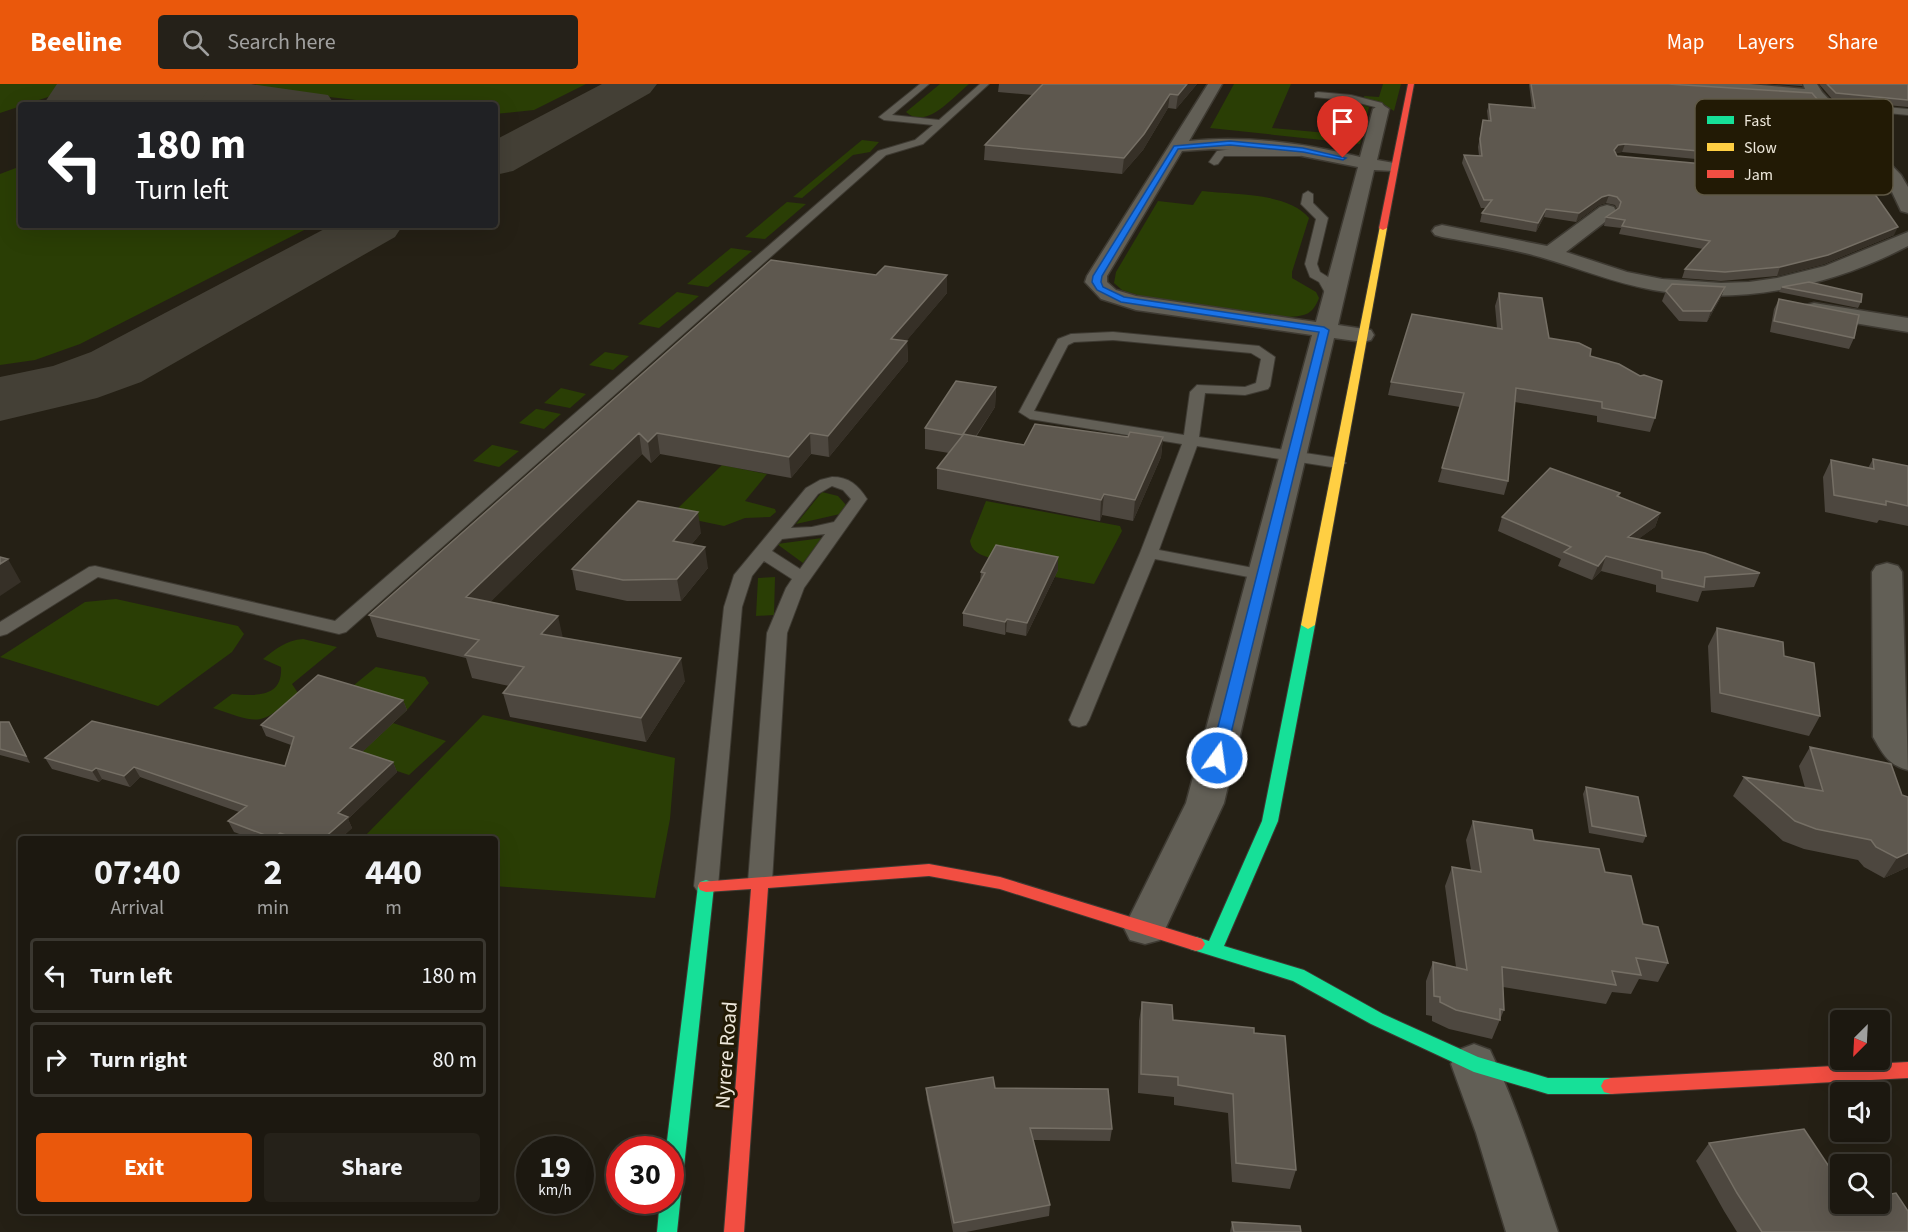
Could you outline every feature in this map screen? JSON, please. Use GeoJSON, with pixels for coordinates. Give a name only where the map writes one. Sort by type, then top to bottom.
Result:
{"type":"FeatureCollection","features":[{"type":"Feature","properties":{"kind":"street"},"geometry":{"type":"LineString","coordinates":[[1215,84],[1097,276],[1096,282],[1100,288],[1115,297],[1136,303],[1363,335]]}},
{"type":"Feature","properties":{"kind":"street"},"geometry":{"type":"LineString","coordinates":[[1214,949],[1270,821],[1411,84]]}},
{"type":"Feature","properties":{"kind":"street"},"geometry":{"type":"LineString","coordinates":[[1652,84],[1818,94]]}},
{"type":"Feature","properties":{"kind":"street"},"geometry":{"type":"LineString","coordinates":[[1145,928],[1206,803],[1381,109]]}},
{"type":"Feature","properties":{"kind":"street"},"geometry":{"type":"LineString","coordinates":[[1176,147],[1230,143],[1324,153],[1366,165],[1395,168]]}},
{"type":"Feature","properties":{"kind":"street"},"geometry":{"type":"LineString","coordinates":[[1893,177],[1908,207]]}},
{"type":"Feature","properties":{"kind":"street"},"geometry":{"type":"LineString","coordinates":[[1893,186],[1897,187]]}},
{"type":"Feature","properties":{"kind":"street"},"geometry":{"type":"LineString","coordinates":[[1551,254],[1607,210]]}},
{"type":"Feature","properties":{"kind":"street"},"geometry":{"type":"LineString","coordinates":[[1442,231],[1551,254],[1612,274],[1654,284],[1695,290],[1734,290],[1796,281],[1903,244]]}},
{"type":"Feature","properties":{"kind":"street"},"geometry":{"type":"LineString","coordinates":[[1734,290],[1814,310],[1908,325]]}},
{"type":"Feature","properties":{"kind":"street"},"geometry":{"type":"LineString","coordinates":[[1887,572],[1891,737],[1899,751],[1908,758]]}},
{"type":"Feature","properties":{"kind":"street"},"geometry":{"type":"LineString","coordinates":[[706,886],[929,870],[1000,883],[1298,975],[1377,1019],[1474,1064],[1548,1086],[1631,1086],[1908,1070]]}},
{"type":"Feature","properties":{"kind":"street","name":"Nyrere Road"},"geometry":{"type":"LineString","coordinates":[[734,1232],[760,882]]}},
{"type":"Feature","properties":{"kind":"street","name":"Nyrere Road"},"geometry":{"type":"LineString","coordinates":[[668,1232],[706,886]]}},
{"type":"Feature","properties":{"kind":"street"},"geometry":{"type":"LineString","coordinates":[[1474,1064],[1500,1133],[1532,1232]]}},
{"type":"Feature","properties":{"kind":"lane"},"geometry":{"type":"LineString","coordinates":[[925,84],[884,117],[940,123]]}},
{"type":"Feature","properties":{"kind":"lane"},"geometry":{"type":"LineString","coordinates":[[0,630],[95,571],[339,628],[882,153],[919,142],[985,84]]}},
{"type":"Feature","properties":{"kind":"lane"},"geometry":{"type":"LineString","coordinates":[[1818,94],[1843,99]]}},
{"type":"Feature","properties":{"kind":"lane"},"geometry":{"type":"LineString","coordinates":[[1318,95],[1369,102],[1379,105],[1381,109]]}},
{"type":"Feature","properties":{"kind":"lane"},"geometry":{"type":"LineString","coordinates":[[1893,109],[1908,112]]}},
{"type":"Feature","properties":{"kind":"lane"},"geometry":{"type":"LineString","coordinates":[[1214,162],[1221,153],[1241,151],[1324,153]]}},
{"type":"Feature","properties":{"kind":"lane"},"geometry":{"type":"LineString","coordinates":[[1308,194],[1307,204],[1322,218],[1311,264],[1314,274],[1323,280],[1333,295]]}},
{"type":"Feature","properties":{"kind":"lane"},"geometry":{"type":"LineString","coordinates":[[1079,720],[1149,553],[1191,440],[1197,392],[1202,388],[1245,391],[1263,386],[1268,357],[1254,350],[1113,336],[1071,338],[1060,346],[1026,412],[1030,415],[1077,422],[1191,440],[1338,463]]}},
{"type":"Feature","properties":{"kind":"lane"},"geometry":{"type":"LineString","coordinates":[[706,886],[733,607],[743,575],[812,491],[823,482],[840,482],[852,487],[860,500],[795,588],[777,633],[760,882]]}},
{"type":"Feature","properties":{"kind":"lane"},"geometry":{"type":"LineString","coordinates":[[777,534],[812,532],[841,525]]}},
{"type":"Feature","properties":{"kind":"lane"},"geometry":{"type":"LineString","coordinates":[[762,552],[802,578]]}},
{"type":"Feature","properties":{"kind":"lane"},"geometry":{"type":"LineString","coordinates":[[1149,553],[1264,575]]}},
{"type":"Feature","properties":{"kind":"green space"},"geometry":{"type":"Polygon","coordinates":[[[0,84],[87,84],[33,102],[18,102],[18,107],[0,113],[0,84]]]}},
{"type":"Feature","properties":{"kind":"green space"},"geometry":{"type":"Polygon","coordinates":[[[255,84],[586,84],[534,110],[498,114],[498,102],[373,102],[261,88],[255,84]]]}},
{"type":"Feature","properties":{"kind":"green space"},"geometry":{"type":"Polygon","coordinates":[[[940,84],[969,84],[931,115],[914,117],[906,112],[940,84]]]}},
{"type":"Feature","properties":{"kind":"green space"},"geometry":{"type":"Polygon","coordinates":[[[1234,84],[1291,84],[1272,128],[1338,134],[1352,102],[1369,107],[1360,144],[1210,128],[1234,84]]]}},
{"type":"Feature","properties":{"kind":"green space"},"geometry":{"type":"Polygon","coordinates":[[[1383,84],[1401,84],[1394,111],[1383,104],[1365,99],[1364,96],[1379,97],[1383,84]]]}},
{"type":"Feature","properties":{"kind":"green space"},"geometry":{"type":"Polygon","coordinates":[[[862,140],[879,142],[870,152],[853,155],[802,198],[793,197],[862,140]]]}},
{"type":"Feature","properties":{"kind":"green space"},"geometry":{"type":"Polygon","coordinates":[[[18,167],[18,228],[308,228],[80,344],[35,360],[0,365],[0,174],[18,167]]]}},
{"type":"Feature","properties":{"kind":"green space"},"geometry":{"type":"Polygon","coordinates":[[[1202,191],[1274,199],[1288,203],[1309,218],[1292,278],[1316,292],[1319,298],[1311,311],[1304,315],[1289,317],[1153,300],[1122,290],[1114,283],[1116,272],[1158,201],[1193,205],[1202,191]]]}},
{"type":"Feature","properties":{"kind":"green space"},"geometry":{"type":"Polygon","coordinates":[[[787,202],[806,204],[765,239],[745,237],[787,202]]]}},
{"type":"Feature","properties":{"kind":"green space"},"geometry":{"type":"Polygon","coordinates":[[[731,248],[752,251],[708,287],[687,284],[731,248]]]}},
{"type":"Feature","properties":{"kind":"green space"},"geometry":{"type":"Polygon","coordinates":[[[677,292],[699,296],[659,328],[638,324],[677,292]]]}},
{"type":"Feature","properties":{"kind":"green space"},"geometry":{"type":"Polygon","coordinates":[[[605,352],[629,356],[613,370],[589,365],[605,352]]]}},
{"type":"Feature","properties":{"kind":"green space"},"geometry":{"type":"Polygon","coordinates":[[[561,388],[586,394],[570,408],[544,403],[561,388]]]}},
{"type":"Feature","properties":{"kind":"green space"},"geometry":{"type":"Polygon","coordinates":[[[536,409],[561,414],[544,429],[519,423],[536,409]]]}},
{"type":"Feature","properties":{"kind":"green space"},"geometry":{"type":"Polygon","coordinates":[[[492,445],[519,451],[499,467],[473,461],[492,445]]]}},
{"type":"Feature","properties":{"kind":"green space"},"geometry":{"type":"Polygon","coordinates":[[[722,465],[767,474],[745,501],[775,509],[776,512],[770,517],[745,518],[724,526],[671,515],[722,465]]]}},
{"type":"Feature","properties":{"kind":"green space"},"geometry":{"type":"Polygon","coordinates":[[[822,492],[838,496],[846,505],[840,514],[796,524],[822,492]]]}},
{"type":"Feature","properties":{"kind":"green space"},"geometry":{"type":"Polygon","coordinates":[[[986,501],[1120,526],[1122,531],[1094,584],[1055,577],[1057,570],[994,559],[974,549],[970,541],[986,501]]]}},
{"type":"Feature","properties":{"kind":"green space"},"geometry":{"type":"Polygon","coordinates":[[[822,538],[803,563],[777,544],[822,538]]]}},
{"type":"Feature","properties":{"kind":"green space"},"geometry":{"type":"Polygon","coordinates":[[[775,577],[774,615],[756,616],[758,578],[775,577]]]}},
{"type":"Feature","properties":{"kind":"green space"},"geometry":{"type":"Polygon","coordinates":[[[116,599],[238,626],[244,634],[232,652],[158,706],[0,657],[85,602],[116,599]]]}},
{"type":"Feature","properties":{"kind":"green space"},"geometry":{"type":"Polygon","coordinates":[[[303,639],[337,647],[292,684],[298,693],[275,712],[267,717],[251,719],[213,708],[232,694],[258,695],[272,690],[277,685],[281,667],[263,659],[286,643],[303,639]]]}},
{"type":"Feature","properties":{"kind":"green space"},"geometry":{"type":"Polygon","coordinates":[[[376,667],[425,677],[429,683],[393,723],[446,741],[409,775],[292,736],[376,667]]]}},
{"type":"Feature","properties":{"kind":"green space"},"geometry":{"type":"Polygon","coordinates":[[[483,715],[675,758],[670,819],[655,898],[498,886],[498,836],[365,836],[483,715]]]}},
{"type":"Feature","properties":{"kind":"building"},"geometry":{"type":"Polygon","coordinates":[[[1043,84],[1187,84],[1178,95],[1170,94],[1144,134],[1124,158],[985,145],[1043,84]]]}},
{"type":"Feature","properties":{"kind":"building"},"geometry":{"type":"Polygon","coordinates":[[[1531,84],[1668,84],[1812,93],[1817,99],[1695,99],[1695,151],[1625,144],[1618,145],[1614,150],[1617,156],[1695,163],[1695,195],[1875,195],[1898,227],[1828,255],[1780,267],[1725,272],[1685,269],[1710,241],[1622,226],[1625,220],[1606,217],[1619,208],[1621,202],[1617,197],[1609,195],[1602,197],[1579,213],[1546,209],[1538,223],[1482,213],[1492,200],[1484,200],[1464,155],[1482,156],[1480,139],[1483,120],[1491,121],[1489,104],[1535,108],[1531,84]]]}},
{"type":"Feature","properties":{"kind":"building"},"geometry":{"type":"Polygon","coordinates":[[[1827,84],[1908,84],[1908,100],[1836,93],[1827,84]]]}},
{"type":"Feature","properties":{"kind":"building"},"geometry":{"type":"Polygon","coordinates":[[[771,260],[876,275],[885,266],[947,275],[891,339],[907,341],[828,436],[810,433],[789,457],[657,433],[648,442],[639,433],[466,597],[558,616],[541,634],[681,658],[641,718],[503,693],[524,667],[465,655],[479,640],[369,615],[771,260]]]}},
{"type":"Feature","properties":{"kind":"building"},"geometry":{"type":"Polygon","coordinates":[[[1809,282],[1862,294],[1861,302],[1782,287],[1809,282]]]}},
{"type":"Feature","properties":{"kind":"building"},"geometry":{"type":"Polygon","coordinates":[[[1672,284],[1725,287],[1711,311],[1683,311],[1666,291],[1672,284]]]}},
{"type":"Feature","properties":{"kind":"building"},"geometry":{"type":"Polygon","coordinates":[[[1499,293],[1542,298],[1549,338],[1579,343],[1591,349],[1590,356],[1619,364],[1640,376],[1644,375],[1662,381],[1655,418],[1602,408],[1602,402],[1516,388],[1508,481],[1442,468],[1464,393],[1391,382],[1412,314],[1502,329],[1499,293]]]}},
{"type":"Feature","properties":{"kind":"building"},"geometry":{"type":"Polygon","coordinates":[[[1779,299],[1859,315],[1854,338],[1774,321],[1779,299]]]}},
{"type":"Feature","properties":{"kind":"building"},"geometry":{"type":"Polygon","coordinates":[[[956,381],[996,387],[963,434],[1024,445],[1035,424],[1128,437],[1130,432],[1163,437],[1135,500],[1104,494],[1101,500],[937,468],[963,435],[925,428],[956,381]]]}},
{"type":"Feature","properties":{"kind":"building"},"geometry":{"type":"Polygon","coordinates":[[[1873,459],[1908,466],[1908,506],[1886,501],[1886,505],[1834,495],[1831,460],[1874,469],[1873,459]]]}},
{"type":"Feature","properties":{"kind":"building"},"geometry":{"type":"Polygon","coordinates":[[[1550,468],[1620,493],[1617,496],[1660,513],[1628,537],[1705,553],[1760,573],[1705,577],[1704,587],[1662,578],[1662,571],[1606,556],[1598,566],[1564,552],[1571,547],[1502,517],[1550,468]]]}},
{"type":"Feature","properties":{"kind":"building"},"geometry":{"type":"Polygon","coordinates":[[[638,501],[698,512],[673,541],[705,547],[677,579],[623,580],[572,569],[638,501]]]}},
{"type":"Feature","properties":{"kind":"building"},"geometry":{"type":"Polygon","coordinates":[[[996,545],[1058,557],[1027,623],[1007,619],[1005,622],[963,613],[985,573],[981,572],[996,545]]]}},
{"type":"Feature","properties":{"kind":"building"},"geometry":{"type":"Polygon","coordinates":[[[0,557],[8,559],[0,564],[0,557]]]}},
{"type":"Feature","properties":{"kind":"building"},"geometry":{"type":"Polygon","coordinates":[[[1717,628],[1783,642],[1784,656],[1814,663],[1820,716],[1720,693],[1717,628]]]}},
{"type":"Feature","properties":{"kind":"building"},"geometry":{"type":"Polygon","coordinates":[[[318,675],[403,700],[350,748],[393,762],[338,813],[348,817],[326,836],[289,836],[280,833],[276,836],[268,836],[228,821],[247,806],[134,767],[124,776],[96,768],[92,771],[45,758],[92,721],[285,766],[294,737],[261,725],[318,675]]]}},
{"type":"Feature","properties":{"kind":"building"},"geometry":{"type":"Polygon","coordinates":[[[0,722],[9,722],[26,756],[0,749],[0,722]]]}},
{"type":"Feature","properties":{"kind":"building"},"geometry":{"type":"Polygon","coordinates":[[[1810,747],[1891,764],[1902,795],[1908,797],[1908,853],[1897,858],[1876,847],[1871,840],[1816,829],[1795,821],[1744,777],[1823,791],[1810,747]]]}},
{"type":"Feature","properties":{"kind":"building"},"geometry":{"type":"Polygon","coordinates":[[[1586,787],[1638,797],[1646,836],[1592,826],[1586,787]]]}},
{"type":"Feature","properties":{"kind":"building"},"geometry":{"type":"Polygon","coordinates":[[[1473,821],[1532,830],[1534,840],[1599,849],[1605,872],[1631,876],[1643,924],[1658,927],[1668,963],[1636,958],[1641,975],[1612,971],[1616,985],[1502,967],[1504,1010],[1500,1009],[1500,1020],[1456,1010],[1440,1002],[1440,997],[1434,996],[1433,962],[1467,970],[1452,867],[1481,872],[1473,821]]]}},
{"type":"Feature","properties":{"kind":"building"},"geometry":{"type":"Polygon","coordinates":[[[1142,1002],[1172,1005],[1173,1020],[1254,1028],[1254,1033],[1285,1036],[1296,1170],[1236,1163],[1233,1094],[1178,1085],[1178,1077],[1141,1074],[1142,1002]]]}},
{"type":"Feature","properties":{"kind":"building"},"geometry":{"type":"Polygon","coordinates":[[[993,1077],[995,1088],[1108,1089],[1112,1129],[1030,1128],[1050,1205],[954,1223],[926,1088],[993,1077]]]}},
{"type":"Feature","properties":{"kind":"building"},"geometry":{"type":"Polygon","coordinates":[[[1804,1129],[1830,1168],[1830,1214],[1890,1214],[1890,1194],[1896,1193],[1908,1211],[1908,1232],[1762,1232],[1709,1143],[1804,1129]]]}},
{"type":"Feature","properties":{"kind":"building"},"geometry":{"type":"Polygon","coordinates":[[[1232,1222],[1300,1226],[1301,1232],[1234,1232],[1232,1222]]]}},
{"type":"Feature","properties":{"kind":"taxiway"},"geometry":{"type":"LineString","coordinates":[[498,158],[635,84]]}},
{"type":"Feature","properties":{"kind":"taxiway"},"geometry":{"type":"LineString","coordinates":[[124,102],[215,93],[288,102]]}},
{"type":"Feature","properties":{"kind":"taxiway"},"geometry":{"type":"LineString","coordinates":[[0,399],[72,383],[116,367],[370,228]]}},
{"type":"Feature","properties":{"kind":"runway"},"geometry":{"type":"LineString","coordinates":[[107,102],[158,84]]}},
{"type":"Feature","properties":{"kind":"traffic: fast"},"geometry":{"type":"LineString","coordinates":[[1214,949],[1270,821],[1308,625]]}},
{"type":"Feature","properties":{"kind":"traffic: fast"},"geometry":{"type":"LineString","coordinates":[[667,1232],[706,886]]}},
{"type":"Feature","properties":{"kind":"traffic: fast"},"geometry":{"type":"LineString","coordinates":[[1196,944],[1298,975],[1377,1019],[1474,1064],[1548,1086],[1611,1086]]}},
{"type":"Feature","properties":{"kind":"traffic: slow"},"geometry":{"type":"LineString","coordinates":[[1308,625],[1383,228]]}},
{"type":"Feature","properties":{"kind":"traffic: jam"},"geometry":{"type":"LineString","coordinates":[[1383,228],[1411,84]]}},
{"type":"Feature","properties":{"kind":"traffic: jam"},"geometry":{"type":"LineString","coordinates":[[706,886],[929,870],[1000,883],[1196,944]]}},
{"type":"Feature","properties":{"kind":"traffic: jam"},"geometry":{"type":"LineString","coordinates":[[734,1232],[760,882]]}},
{"type":"Feature","properties":{"kind":"traffic: jam"},"geometry":{"type":"LineString","coordinates":[[1611,1086],[1908,1070]]}},
{"type":"Feature","properties":{"kind":"route"},"geometry":{"type":"LineString","coordinates":[[1217,758],[1324,330],[1121,300],[1108,295],[1100,288],[1096,282],[1097,276],[1176,147],[1230,143],[1303,150],[1343,158]]}}]}
